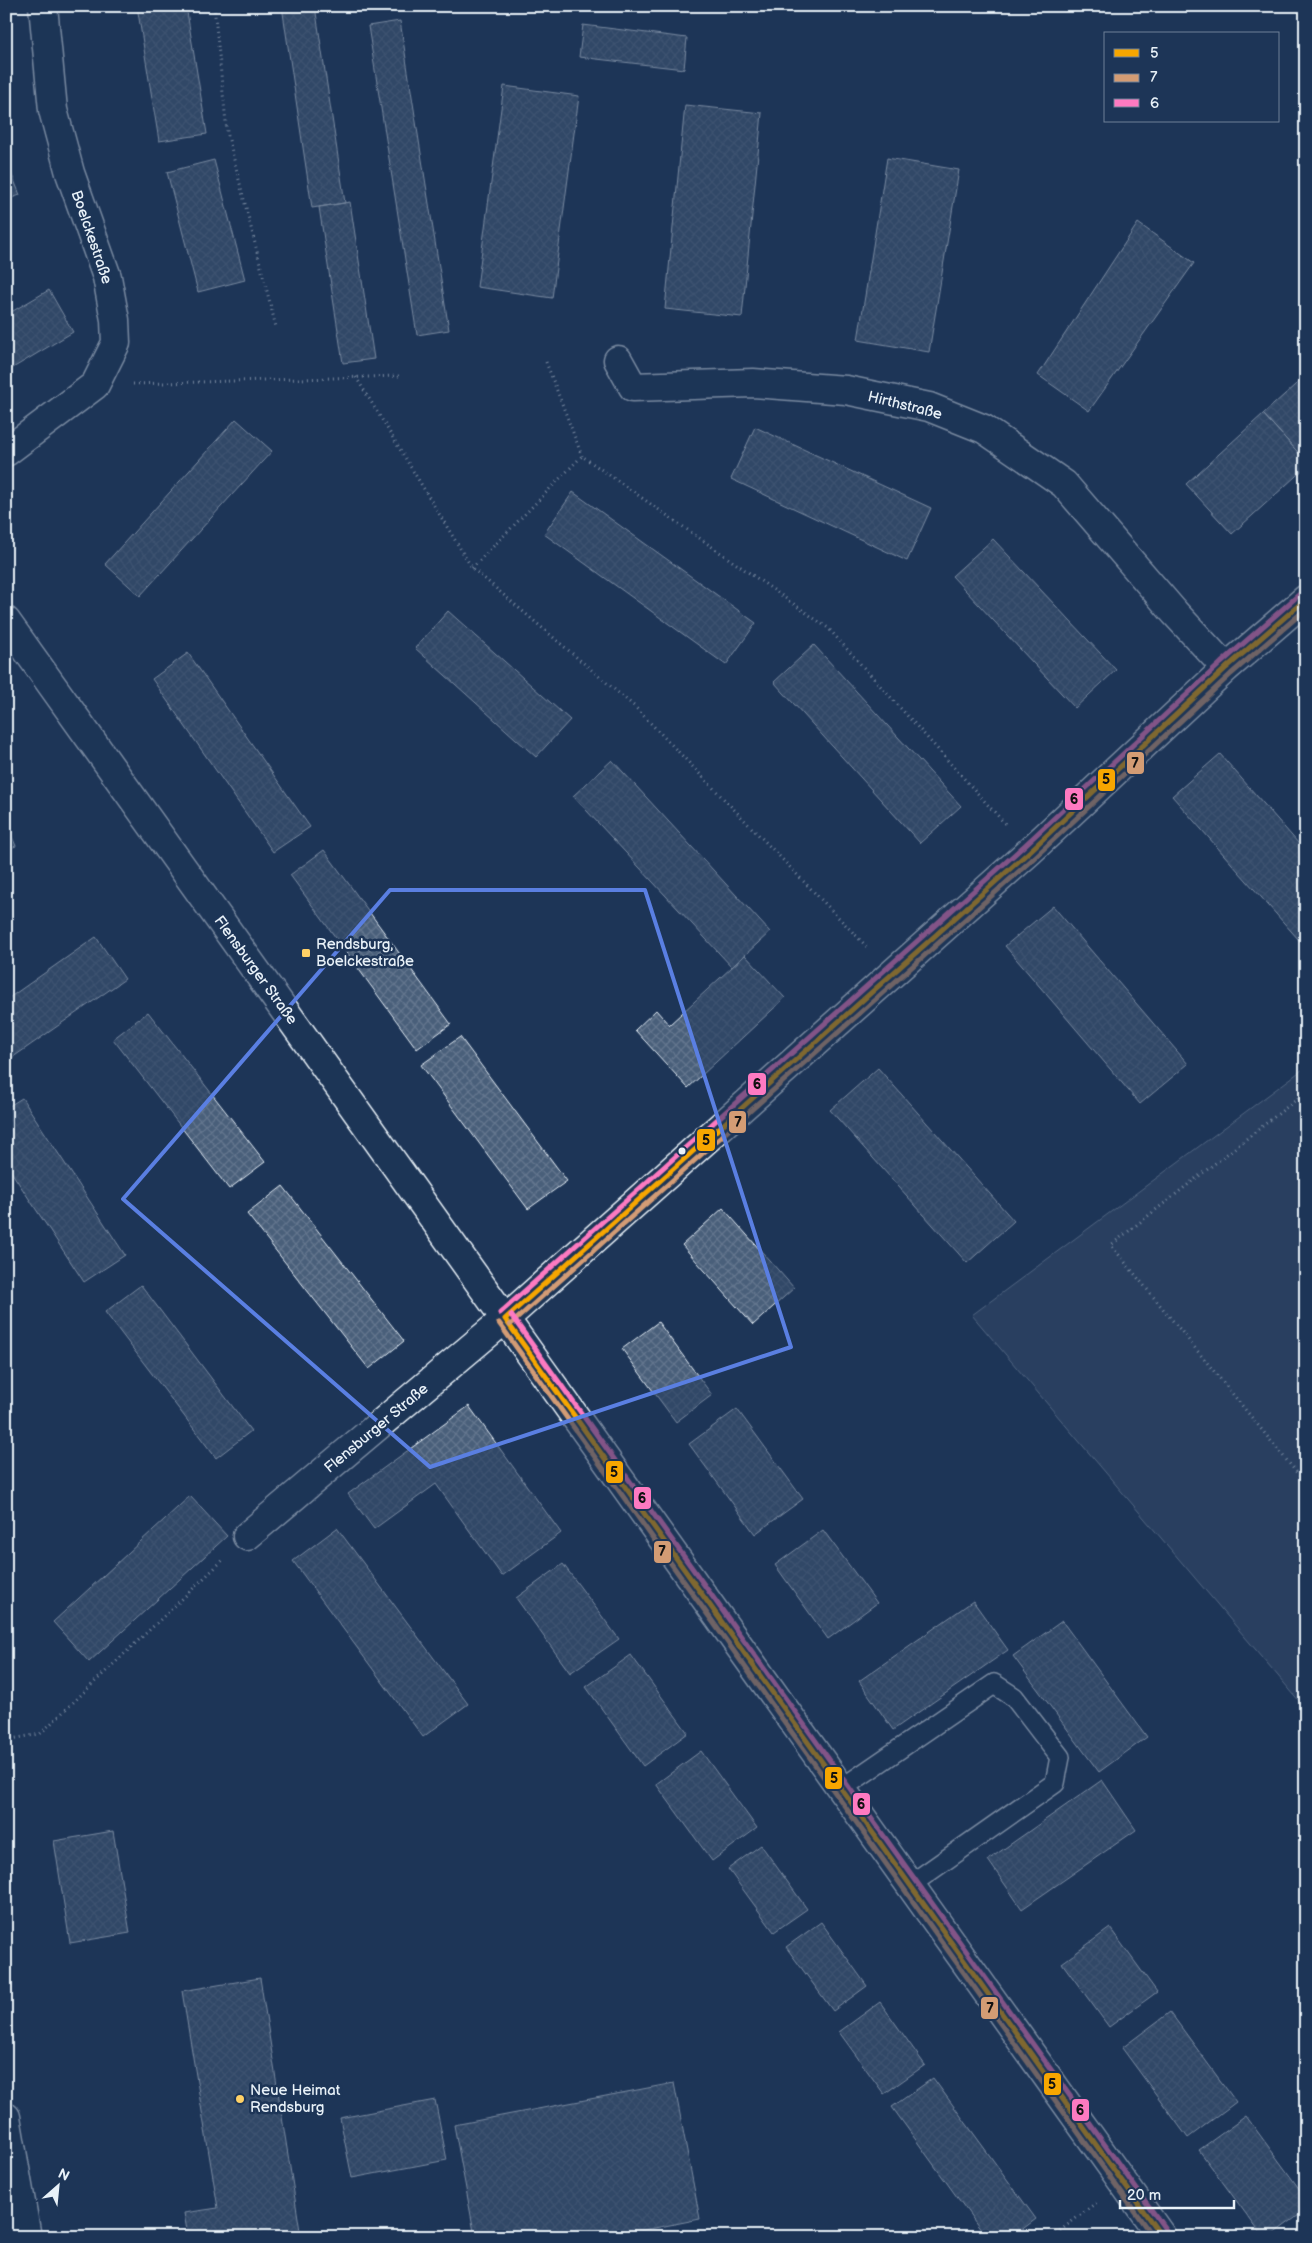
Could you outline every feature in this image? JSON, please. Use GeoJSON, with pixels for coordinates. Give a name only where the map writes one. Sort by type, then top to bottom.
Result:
{"type":"FeatureCollection","features":[{"type":"Feature","properties":{"kind":"street","name":"Boelckestraße"},"geometry":{"type":"LineString","coordinates":[[6,452],[95,385],[116,343],[115,320],[107,277],[70,173],[53,110],[43,6]]}},
{"type":"Feature","properties":{"kind":"street","name":"Hirthstraße"},"geometry":{"type":"LineString","coordinates":[[618,360],[632,387],[753,383],[846,390],[929,407],[984,429],[1064,484],[1175,613],[1226,668]]}},
{"type":"Feature","properties":{"kind":"street"},"geometry":{"type":"LineString","coordinates":[[505,1319],[1030,851],[1226,668],[1306,599]]}},
{"type":"Feature","properties":{"kind":"street","name":"Flensburger Straße"},"geometry":{"type":"LineString","coordinates":[[6,621],[1162,2237]]}},
{"type":"Feature","properties":{"kind":"street","name":"Flensburger Straße"},"geometry":{"type":"LineString","coordinates":[[247,1536],[505,1319]]}},
{"type":"Feature","properties":{"kind":"street"},"geometry":{"type":"LineString","coordinates":[[6,2117],[27,2237]]}},
{"type":"Feature","properties":{"kind":"lane"},"geometry":{"type":"LineString","coordinates":[[841,1789],[994,1684],[1014,1697],[1060,1757],[1055,1783],[910,1885]]}},
{"type":"Feature","properties":{"kind":"path"},"geometry":{"type":"LineString","coordinates":[[214,6],[227,132],[276,327]]}},
{"type":"Feature","properties":{"kind":"path"},"geometry":{"type":"LineString","coordinates":[[546,362],[582,456],[828,628],[1030,851]]}},
{"type":"Feature","properties":{"kind":"path"},"geometry":{"type":"LineString","coordinates":[[95,385],[399,376]]}},
{"type":"Feature","properties":{"kind":"path"},"geometry":{"type":"LineString","coordinates":[[356,377],[472,568],[635,706],[892,974]]}},
{"type":"Feature","properties":{"kind":"path"},"geometry":{"type":"LineString","coordinates":[[472,568],[582,456]]}},
{"type":"Feature","properties":{"kind":"path"},"geometry":{"type":"LineString","coordinates":[[1306,1092],[1111,1245],[1306,1484]]}},
{"type":"Feature","properties":{"kind":"path"},"geometry":{"type":"LineString","coordinates":[[6,1740],[40,1734],[247,1536]]}},
{"type":"Feature","properties":{"kind":"path"},"geometry":{"type":"LineString","coordinates":[[1052,2237],[1122,2182]]}},
{"type":"Feature","properties":{"kind":"highlighted area"},"geometry":{"type":"Polygon","coordinates":[[[390,890],[645,890],[791,1347],[430,1467],[123,1199],[390,890]]]}},
{"type":"Feature","properties":{"kind":"shaded area"},"geometry":{"type":"Polygon","coordinates":[[[1306,1067],[1306,1709],[972,1315],[1306,1067]]]}},
{"type":"Feature","properties":{"kind":"building"},"geometry":{"type":"Polygon","coordinates":[[[137,6],[186,6],[207,134],[159,141],[137,6]]]}},
{"type":"Feature","properties":{"kind":"building"},"geometry":{"type":"Polygon","coordinates":[[[282,6],[315,6],[345,203],[312,208],[282,6]]]}},
{"type":"Feature","properties":{"kind":"building"},"geometry":{"type":"Polygon","coordinates":[[[400,21],[449,330],[417,335],[368,26],[400,21]]]}},
{"type":"Feature","properties":{"kind":"building"},"geometry":{"type":"Polygon","coordinates":[[[583,25],[687,38],[684,69],[579,57],[583,25]]]}},
{"type":"Feature","properties":{"kind":"building"},"geometry":{"type":"Polygon","coordinates":[[[504,86],[579,96],[552,298],[477,287],[504,86]]]}},
{"type":"Feature","properties":{"kind":"building"},"geometry":{"type":"Polygon","coordinates":[[[685,105],[762,113],[742,317],[665,309],[685,105]]]}},
{"type":"Feature","properties":{"kind":"building"},"geometry":{"type":"Polygon","coordinates":[[[887,158],[959,170],[929,352],[858,340],[887,158]]]}},
{"type":"Feature","properties":{"kind":"building"},"geometry":{"type":"Polygon","coordinates":[[[6,160],[20,195],[6,200],[6,160]]]}},
{"type":"Feature","properties":{"kind":"building"},"geometry":{"type":"Polygon","coordinates":[[[214,160],[245,280],[198,292],[167,172],[214,160]]]}},
{"type":"Feature","properties":{"kind":"building"},"geometry":{"type":"Polygon","coordinates":[[[350,202],[374,359],[343,363],[319,207],[350,202]]]}},
{"type":"Feature","properties":{"kind":"building"},"geometry":{"type":"Polygon","coordinates":[[[1138,223],[1194,263],[1089,411],[1038,375],[1138,223]]]}},
{"type":"Feature","properties":{"kind":"building"},"geometry":{"type":"Polygon","coordinates":[[[49,290],[73,332],[6,372],[6,315],[49,290]]]}},
{"type":"Feature","properties":{"kind":"building"},"geometry":{"type":"Polygon","coordinates":[[[1306,375],[1306,461],[1263,414],[1306,375]]]}},
{"type":"Feature","properties":{"kind":"building"},"geometry":{"type":"Polygon","coordinates":[[[1263,414],[1306,461],[1306,467],[1232,534],[1186,484],[1263,414]]]}},
{"type":"Feature","properties":{"kind":"building"},"geometry":{"type":"Polygon","coordinates":[[[236,419],[272,451],[140,596],[105,564],[236,419]]]}},
{"type":"Feature","properties":{"kind":"building"},"geometry":{"type":"Polygon","coordinates":[[[755,427],[931,508],[907,561],[731,479],[755,427]]]}},
{"type":"Feature","properties":{"kind":"building"},"geometry":{"type":"Polygon","coordinates":[[[573,492],[756,623],[726,665],[544,534],[573,492]]]}},
{"type":"Feature","properties":{"kind":"building"},"geometry":{"type":"Polygon","coordinates":[[[993,539],[1116,670],[1075,708],[952,576],[993,539]]]}},
{"type":"Feature","properties":{"kind":"building"},"geometry":{"type":"Polygon","coordinates":[[[448,611],[570,720],[536,757],[415,648],[448,611]]]}},
{"type":"Feature","properties":{"kind":"building"},"geometry":{"type":"Polygon","coordinates":[[[814,645],[961,806],[920,843],[774,682],[814,645]]]}},
{"type":"Feature","properties":{"kind":"building"},"geometry":{"type":"Polygon","coordinates":[[[188,653],[310,827],[273,852],[152,679],[188,653]]]}},
{"type":"Feature","properties":{"kind":"building"},"geometry":{"type":"Polygon","coordinates":[[[1220,754],[1306,852],[1306,948],[1172,796],[1220,754]]]}},
{"type":"Feature","properties":{"kind":"building"},"geometry":{"type":"Polygon","coordinates":[[[612,760],[770,932],[732,967],[573,796],[612,760]]]}},
{"type":"Feature","properties":{"kind":"building"},"geometry":{"type":"Polygon","coordinates":[[[6,823],[16,846],[6,850],[6,823]]]}},
{"type":"Feature","properties":{"kind":"building"},"geometry":{"type":"Polygon","coordinates":[[[324,850],[451,1024],[417,1049],[290,875],[324,850]]]}},
{"type":"Feature","properties":{"kind":"building"},"geometry":{"type":"Polygon","coordinates":[[[1053,906],[1188,1064],[1140,1104],[1005,946],[1053,906]]]}},
{"type":"Feature","properties":{"kind":"building"},"geometry":{"type":"Polygon","coordinates":[[[96,937],[125,979],[6,1062],[6,1000],[96,937]]]}},
{"type":"Feature","properties":{"kind":"building"},"geometry":{"type":"Polygon","coordinates":[[[745,955],[785,998],[688,1088],[635,1030],[656,1010],[669,1025],[745,955]]]}},
{"type":"Feature","properties":{"kind":"building"},"geometry":{"type":"Polygon","coordinates":[[[148,1012],[265,1162],[229,1189],[113,1039],[148,1012]]]}},
{"type":"Feature","properties":{"kind":"building"},"geometry":{"type":"Polygon","coordinates":[[[460,1037],[567,1181],[528,1209],[421,1065],[460,1037]]]}},
{"type":"Feature","properties":{"kind":"building"},"geometry":{"type":"Polygon","coordinates":[[[878,1068],[1014,1221],[967,1263],[830,1110],[878,1068]]]}},
{"type":"Feature","properties":{"kind":"building"},"geometry":{"type":"Polygon","coordinates":[[[22,1098],[125,1255],[84,1282],[6,1164],[6,1108],[22,1098]]]}},
{"type":"Feature","properties":{"kind":"building"},"geometry":{"type":"Polygon","coordinates":[[[283,1186],[404,1341],[369,1369],[247,1214],[283,1186]]]}},
{"type":"Feature","properties":{"kind":"building"},"geometry":{"type":"Polygon","coordinates":[[[723,1208],[794,1288],[753,1325],[682,1245],[723,1208]]]}},
{"type":"Feature","properties":{"kind":"building"},"geometry":{"type":"Polygon","coordinates":[[[141,1285],[251,1431],[216,1458],[105,1312],[141,1285]]]}},
{"type":"Feature","properties":{"kind":"building"},"geometry":{"type":"Polygon","coordinates":[[[658,1322],[712,1395],[676,1422],[622,1349],[658,1322]]]}},
{"type":"Feature","properties":{"kind":"building"},"geometry":{"type":"Polygon","coordinates":[[[469,1406],[561,1533],[502,1576],[436,1484],[374,1529],[348,1494],[469,1406]]]}},
{"type":"Feature","properties":{"kind":"building"},"geometry":{"type":"Polygon","coordinates":[[[737,1409],[803,1499],[755,1534],[689,1444],[737,1409]]]}},
{"type":"Feature","properties":{"kind":"building"},"geometry":{"type":"Polygon","coordinates":[[[190,1496],[227,1536],[89,1662],[53,1622],[190,1496]]]}},
{"type":"Feature","properties":{"kind":"building"},"geometry":{"type":"Polygon","coordinates":[[[337,1528],[468,1704],[423,1737],[293,1561],[337,1528]]]}},
{"type":"Feature","properties":{"kind":"building"},"geometry":{"type":"Polygon","coordinates":[[[823,1530],[877,1603],[828,1639],[775,1565],[823,1530]]]}},
{"type":"Feature","properties":{"kind":"building"},"geometry":{"type":"Polygon","coordinates":[[[563,1564],[619,1639],[570,1673],[516,1598],[563,1564]]]}},
{"type":"Feature","properties":{"kind":"building"},"geometry":{"type":"Polygon","coordinates":[[[973,1601],[1008,1650],[893,1730],[859,1681],[973,1601]]]}},
{"type":"Feature","properties":{"kind":"building"},"geometry":{"type":"Polygon","coordinates":[[[1062,1621],[1147,1737],[1099,1772],[1013,1656],[1062,1621]]]}},
{"type":"Feature","properties":{"kind":"building"},"geometry":{"type":"Polygon","coordinates":[[[631,1655],[688,1733],[643,1766],[586,1687],[631,1655]]]}},
{"type":"Feature","properties":{"kind":"building"},"geometry":{"type":"Polygon","coordinates":[[[701,1751],[757,1828],[712,1861],[656,1784],[701,1751]]]}},
{"type":"Feature","properties":{"kind":"building"},"geometry":{"type":"Polygon","coordinates":[[[1102,1780],[1136,1830],[1022,1909],[988,1860],[1102,1780]]]}},
{"type":"Feature","properties":{"kind":"building"},"geometry":{"type":"Polygon","coordinates":[[[113,1831],[130,1933],[70,1943],[54,1841],[113,1831]]]}},
{"type":"Feature","properties":{"kind":"building"},"geometry":{"type":"Polygon","coordinates":[[[761,1845],[807,1909],[774,1932],[728,1869],[761,1845]]]}},
{"type":"Feature","properties":{"kind":"building"},"geometry":{"type":"Polygon","coordinates":[[[821,1922],[867,1986],[833,2011],[786,1947],[821,1922]]]}},
{"type":"Feature","properties":{"kind":"building"},"geometry":{"type":"Polygon","coordinates":[[[1110,1928],[1157,1992],[1109,2027],[1062,1963],[1110,1928]]]}},
{"type":"Feature","properties":{"kind":"building","name":"Neue Heimat Rendsburg"},"geometry":{"type":"Polygon","coordinates":[[[260,1978],[301,2237],[188,2237],[184,2213],[218,2208],[182,1991],[260,1978]]]}},
{"type":"Feature","properties":{"kind":"building"},"geometry":{"type":"Polygon","coordinates":[[[880,2002],[925,2065],[884,2094],[839,2032],[880,2002]]]}},
{"type":"Feature","properties":{"kind":"building"},"geometry":{"type":"Polygon","coordinates":[[[1170,2012],[1236,2102],[1188,2138],[1122,2048],[1170,2012]]]}},
{"type":"Feature","properties":{"kind":"building"},"geometry":{"type":"Polygon","coordinates":[[[933,2078],[1036,2219],[1012,2237],[986,2237],[892,2107],[933,2078]]]}},
{"type":"Feature","properties":{"kind":"building"},"geometry":{"type":"Polygon","coordinates":[[[674,2083],[700,2219],[609,2237],[475,2237],[454,2125],[674,2083]]]}},
{"type":"Feature","properties":{"kind":"building"},"geometry":{"type":"Polygon","coordinates":[[[435,2100],[447,2160],[352,2178],[340,2118],[435,2100]]]}},
{"type":"Feature","properties":{"kind":"building"},"geometry":{"type":"Polygon","coordinates":[[[1246,2116],[1306,2198],[1306,2210],[1269,2237],[1263,2237],[1199,2150],[1246,2116]]]}},
{"type":"Feature","properties":{"kind":"transit line","name":"6"},"geometry":{"type":"LineString","coordinates":[[500,1313],[1025,845],[1221,663],[1301,593]]}},
{"type":"Feature","properties":{"kind":"transit line","name":"5"},"geometry":{"type":"LineString","coordinates":[[505,1319],[1030,851],[1226,668],[1306,599]]}},
{"type":"Feature","properties":{"kind":"transit line","name":"7"},"geometry":{"type":"LineString","coordinates":[[510,1325],[1035,857],[1231,674],[1306,609]]}},
{"type":"Feature","properties":{"kind":"transit line","name":"6"},"geometry":{"type":"LineString","coordinates":[[511,1315],[1168,2233]]}},
{"type":"Feature","properties":{"kind":"transit line","name":"5"},"geometry":{"type":"LineString","coordinates":[[505,1319],[1162,2237]]}},
{"type":"Feature","properties":{"kind":"transit line","name":"7"},"geometry":{"type":"LineString","coordinates":[[499,1323],[1153,2237]]}},
{"type":"Feature","properties":{"kind":"place","name":"Rendsburg, Boelckestraße"},"geometry":{"type":"Point","coordinates":[306,953]}},
{"type":"Feature","properties":{"kind":"place","name":"Neue Heimat Rendsburg"},"geometry":{"type":"Point","coordinates":[240,2099]}}]}
